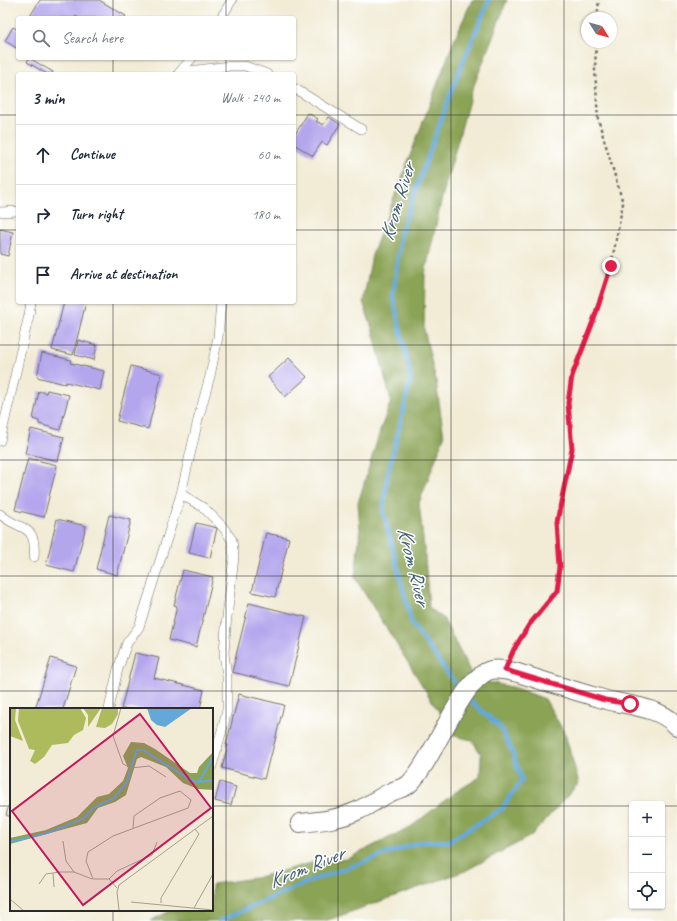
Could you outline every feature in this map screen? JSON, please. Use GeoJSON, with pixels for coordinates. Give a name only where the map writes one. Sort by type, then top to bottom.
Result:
{"type":"FeatureCollection","features":[{"type":"Feature","properties":{"kind":"street"},"geometry":{"type":"LineString","coordinates":[[300,823],[329,820],[358,811],[409,784],[420,772],[464,695],[480,676],[490,670],[505,670],[605,700],[630,704],[650,710],[673,721],[677,726]]}},
{"type":"Feature","properties":{"kind":"lane"},"geometry":{"type":"LineString","coordinates":[[222,16],[232,0]]}},
{"type":"Feature","properties":{"kind":"lane"},"geometry":{"type":"LineString","coordinates":[[180,72],[190,60]]}},
{"type":"Feature","properties":{"kind":"lane"},"geometry":{"type":"LineString","coordinates":[[186,72],[230,66],[245,66],[262,72]]}},
{"type":"Feature","properties":{"kind":"lane"},"geometry":{"type":"LineString","coordinates":[[296,89],[361,129]]}},
{"type":"Feature","properties":{"kind":"lane"},"geometry":{"type":"LineString","coordinates":[[0,212],[16,211]]}},
{"type":"Feature","properties":{"kind":"lane"},"geometry":{"type":"LineString","coordinates":[[0,441],[31,304]]}},
{"type":"Feature","properties":{"kind":"lane"},"geometry":{"type":"LineString","coordinates":[[109,708],[118,669],[127,643],[139,627],[181,494],[210,376],[218,337],[221,304]]}},
{"type":"Feature","properties":{"kind":"lane"},"geometry":{"type":"LineString","coordinates":[[181,494],[204,508],[223,527],[232,540],[234,557],[224,653],[227,677],[227,710],[213,762]]}},
{"type":"Feature","properties":{"kind":"lane"},"geometry":{"type":"LineString","coordinates":[[0,514],[28,531],[34,539],[34,557]]}},
{"type":"Feature","properties":{"kind":"path"},"geometry":{"type":"LineString","coordinates":[[598,12],[600,0]]}},
{"type":"Feature","properties":{"kind":"path"},"geometry":{"type":"LineString","coordinates":[[505,670],[514,649],[529,625],[557,591],[560,567],[557,522],[572,449],[568,403],[572,376],[594,319],[611,266],[623,203],[598,119],[595,70],[596,48]]}},
{"type":"Feature","properties":{"kind":"green space"},"geometry":{"type":"Polygon","coordinates":[[[472,0],[507,0],[471,93],[442,198],[425,274],[424,329],[436,381],[444,437],[419,503],[429,608],[443,618],[474,679],[516,688],[545,699],[565,734],[579,783],[531,836],[465,871],[331,919],[324,921],[150,921],[170,911],[213,911],[213,884],[255,878],[315,862],[347,859],[412,826],[454,793],[480,777],[481,754],[472,740],[454,736],[355,578],[360,530],[358,503],[380,431],[391,401],[373,331],[363,302],[372,255],[455,38],[472,0]]]}},
{"type":"Feature","properties":{"kind":"building"},"geometry":{"type":"Polygon","coordinates":[[[40,0],[99,0],[126,16],[76,16],[30,16],[40,0]]]}},
{"type":"Feature","properties":{"kind":"building"},"geometry":{"type":"Polygon","coordinates":[[[13,27],[16,29],[16,48],[5,41],[13,27]]]}},
{"type":"Feature","properties":{"kind":"building"},"geometry":{"type":"Polygon","coordinates":[[[28,60],[32,60],[53,72],[44,72],[27,62],[28,60]]]}},
{"type":"Feature","properties":{"kind":"building"},"geometry":{"type":"Polygon","coordinates":[[[308,113],[318,119],[316,121],[323,125],[329,117],[340,124],[327,145],[322,142],[313,156],[296,145],[296,133],[308,113]]]}},
{"type":"Feature","properties":{"kind":"building"},"geometry":{"type":"Polygon","coordinates":[[[0,229],[13,232],[8,256],[0,254],[0,229]]]}},
{"type":"Feature","properties":{"kind":"building"},"geometry":{"type":"Polygon","coordinates":[[[64,304],[86,304],[73,355],[52,350],[64,304]]]}},
{"type":"Feature","properties":{"kind":"building"},"geometry":{"type":"Polygon","coordinates":[[[78,340],[97,345],[94,360],[75,355],[78,340]]]}},
{"type":"Feature","properties":{"kind":"building"},"geometry":{"type":"Polygon","coordinates":[[[42,353],[71,360],[70,363],[104,371],[100,390],[37,377],[42,353]]]}},
{"type":"Feature","properties":{"kind":"building"},"geometry":{"type":"Polygon","coordinates":[[[289,358],[307,377],[285,397],[268,377],[289,358]]]}},
{"type":"Feature","properties":{"kind":"building"},"geometry":{"type":"Polygon","coordinates":[[[131,366],[162,374],[148,429],[117,421],[131,366]]]}},
{"type":"Feature","properties":{"kind":"building"},"geometry":{"type":"Polygon","coordinates":[[[47,390],[69,395],[60,430],[39,424],[39,421],[33,419],[39,391],[46,393],[47,390]]]}},
{"type":"Feature","properties":{"kind":"building"},"geometry":{"type":"Polygon","coordinates":[[[31,429],[64,437],[58,461],[25,453],[31,429]]]}},
{"type":"Feature","properties":{"kind":"building"},"geometry":{"type":"Polygon","coordinates":[[[28,458],[57,465],[44,517],[15,510],[28,458]]]}},
{"type":"Feature","properties":{"kind":"building"},"geometry":{"type":"Polygon","coordinates":[[[109,515],[131,520],[117,575],[96,569],[109,515]]]}},
{"type":"Feature","properties":{"kind":"building"},"geometry":{"type":"Polygon","coordinates":[[[57,519],[86,526],[74,572],[46,565],[57,519]]]}},
{"type":"Feature","properties":{"kind":"building"},"geometry":{"type":"Polygon","coordinates":[[[196,523],[217,528],[210,558],[189,553],[196,523]]]}},
{"type":"Feature","properties":{"kind":"building"},"geometry":{"type":"Polygon","coordinates":[[[266,533],[289,538],[275,597],[252,592],[266,533]]]}},
{"type":"Feature","properties":{"kind":"building"},"geometry":{"type":"Polygon","coordinates":[[[183,570],[213,577],[196,647],[169,640],[177,606],[174,605],[183,570]]]}},
{"type":"Feature","properties":{"kind":"building"},"geometry":{"type":"Polygon","coordinates":[[[249,603],[306,617],[289,686],[232,672],[249,603]]]}},
{"type":"Feature","properties":{"kind":"building"},"geometry":{"type":"Polygon","coordinates":[[[135,653],[159,658],[154,678],[204,690],[200,708],[121,708],[135,653]]]}},
{"type":"Feature","properties":{"kind":"building"},"geometry":{"type":"Polygon","coordinates":[[[51,658],[76,666],[63,708],[35,708],[51,658]]]}},
{"type":"Feature","properties":{"kind":"building"},"geometry":{"type":"Polygon","coordinates":[[[239,694],[284,705],[264,779],[222,768],[228,745],[226,745],[239,694]]]}},
{"type":"Feature","properties":{"kind":"building"},"geometry":{"type":"Polygon","coordinates":[[[220,782],[236,787],[231,805],[215,801],[220,782]]]}},
{"type":"Feature","properties":{"kind":"building"},"geometry":{"type":"Polygon","coordinates":[[[10,802],[10,817],[6,815],[10,802]]]}},
{"type":"Feature","properties":{"kind":"waterway","name":"Krom River"},"geometry":{"type":"LineString","coordinates":[[462,693],[412,624],[383,511],[388,473],[411,379],[393,296],[401,232],[455,81],[489,0]]}},
{"type":"Feature","properties":{"kind":"waterway","name":"Krom River"},"geometry":{"type":"LineString","coordinates":[[219,921],[310,881],[420,842],[449,841],[502,809],[522,780],[511,749],[500,727],[467,698]]}},
{"type":"Feature","properties":{"kind":"route"},"geometry":{"type":"LineString","coordinates":[[611,266],[594,319],[572,376],[568,403],[572,449],[557,522],[560,567],[557,591],[529,625],[514,649],[505,670],[605,700],[630,704]]}}]}
